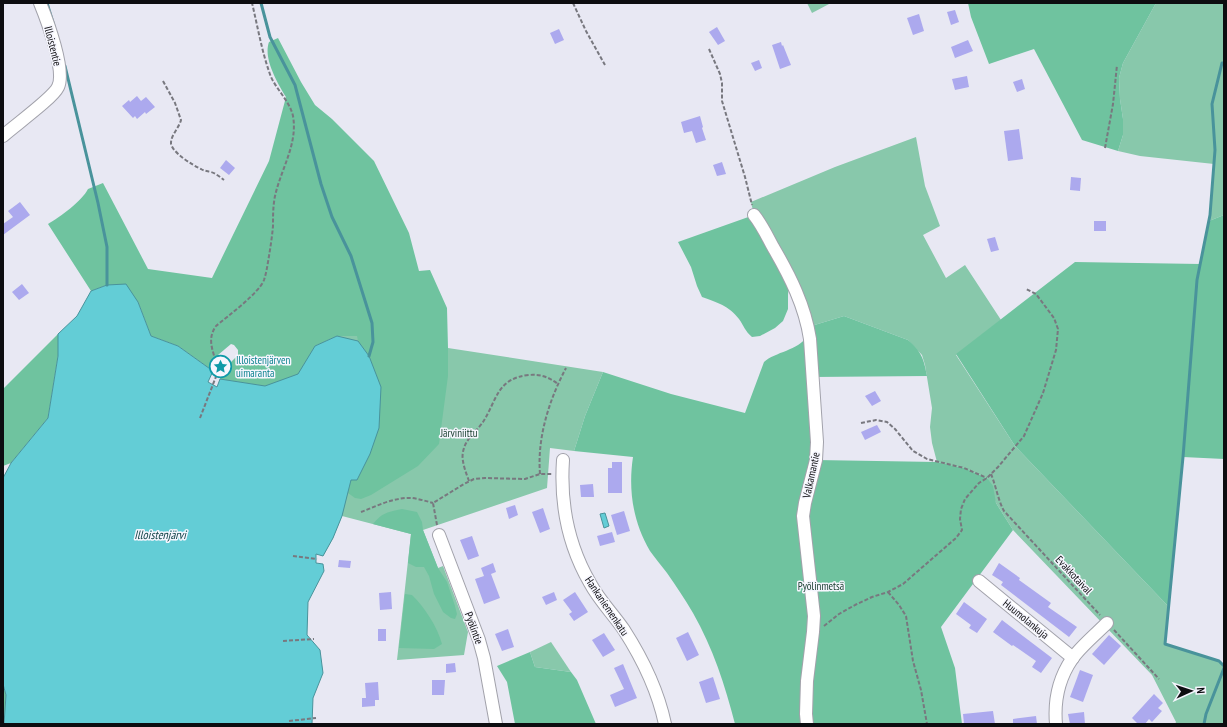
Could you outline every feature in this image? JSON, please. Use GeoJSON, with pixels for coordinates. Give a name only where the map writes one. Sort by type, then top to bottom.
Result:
{"type":"FeatureCollection","features":[{"type":"Feature","properties":{"kind":"street","name":"Illoistentie"},"geometry":{"type":"LineString","coordinates":[[3,136],[50,97],[58,87],[60,79],[59,66],[46,17],[40,3]]}},
{"type":"Feature","properties":{"kind":"street","name":"Valkamantie"},"geometry":{"type":"LineString","coordinates":[[754,215],[759,221],[785,267],[803,309],[808,328],[817,442],[816,460],[803,516],[814,616],[807,681],[806,714],[808,724]]}},
{"type":"Feature","properties":{"kind":"street","name":"Hankaniemenkatu"},"geometry":{"type":"LineString","coordinates":[[563,460],[562,490],[564,510],[572,544],[590,583],[624,629],[635,648],[656,695],[665,724]]}},
{"type":"Feature","properties":{"kind":"street","name":"Pyölintie"},"geometry":{"type":"LineString","coordinates":[[438,532],[479,640],[484,658],[496,724]]}},
{"type":"Feature","properties":{"kind":"street","name":"Huumolankuja"},"geometry":{"type":"LineString","coordinates":[[979,581],[1073,658]]}},
{"type":"Feature","properties":{"kind":"street"},"geometry":{"type":"LineString","coordinates":[[1056,724],[1056,707],[1059,685],[1065,672],[1073,658],[1107,623]]}},
{"type":"Feature","properties":{"kind":"path"},"geometry":{"type":"LineString","coordinates":[[200,418],[217,374],[218,367],[210,339],[212,332],[216,326],[253,294],[264,280],[271,246],[275,194],[285,168],[293,138],[294,126],[292,110],[275,85],[269,70],[252,3]]}},
{"type":"Feature","properties":{"kind":"path"},"geometry":{"type":"LineString","coordinates":[[573,3],[586,31],[605,65]]}},
{"type":"Feature","properties":{"kind":"path"},"geometry":{"type":"LineString","coordinates":[[709,49],[720,74],[722,83],[722,100],[746,177],[754,215]]}},
{"type":"Feature","properties":{"kind":"path"},"geometry":{"type":"LineString","coordinates":[[1105,148],[1113,104],[1117,65]]}},
{"type":"Feature","properties":{"kind":"path"},"geometry":{"type":"LineString","coordinates":[[163,81],[175,103],[181,120],[173,136],[171,142],[172,146],[191,163],[224,180]]}},
{"type":"Feature","properties":{"kind":"path"},"geometry":{"type":"LineString","coordinates":[[813,632],[855,605],[872,597],[888,592],[903,584],[956,538],[962,530],[960,519],[961,509],[965,499],[979,483],[998,468],[1024,436],[1043,393],[1056,350],[1058,329],[1054,318],[1036,294],[1026,289]]}},
{"type":"Feature","properties":{"kind":"path"},"geometry":{"type":"LineString","coordinates":[[540,474],[539,458],[541,438],[558,384],[566,368]]}},
{"type":"Feature","properties":{"kind":"path"},"geometry":{"type":"LineString","coordinates":[[468,482],[462,453],[466,442],[483,422],[501,389],[507,382],[515,378],[532,375],[552,379],[558,384]]}},
{"type":"Feature","properties":{"kind":"path"},"geometry":{"type":"LineString","coordinates":[[860,423],[876,420],[887,422],[895,429],[913,451],[926,459],[964,468],[987,478]]}},
{"type":"Feature","properties":{"kind":"path"},"geometry":{"type":"LineString","coordinates":[[361,512],[400,498],[411,498],[433,503],[474,479],[525,479],[540,474],[549,474]]}},
{"type":"Feature","properties":{"kind":"path","name":"Evakkotaival"},"geometry":{"type":"LineString","coordinates":[[991,474],[1004,511],[1159,679]]}},
{"type":"Feature","properties":{"kind":"path"},"geometry":{"type":"LineString","coordinates":[[433,503],[438,532]]}},
{"type":"Feature","properties":{"kind":"path"},"geometry":{"type":"LineString","coordinates":[[293,556],[317,558]]}},
{"type":"Feature","properties":{"kind":"path"},"geometry":{"type":"LineString","coordinates":[[888,592],[906,616],[913,661],[921,690],[927,724]]}},
{"type":"Feature","properties":{"kind":"path"},"geometry":{"type":"LineString","coordinates":[[283,641],[314,639]]}},
{"type":"Feature","properties":{"kind":"path"},"geometry":{"type":"LineString","coordinates":[[288,721],[316,718]]}},
{"type":"Feature","properties":{"kind":"green space"},"geometry":{"type":"Polygon","coordinates":[[[807,3],[831,3],[812,13],[807,3]]]}},
{"type":"Feature","properties":{"kind":"green space"},"geometry":{"type":"Polygon","coordinates":[[[968,3],[1156,3],[1123,63],[1119,78],[1123,135],[1118,151],[1082,140],[1034,49],[989,64],[971,17],[968,3]]]}},
{"type":"Feature","properties":{"kind":"green space"},"geometry":{"type":"Polygon","coordinates":[[[1156,3],[1224,3],[1224,215],[1209,221],[1214,164],[1140,156],[1118,151],[1123,135],[1119,78],[1123,63],[1156,3]]]}},
{"type":"Feature","properties":{"kind":"green space"},"geometry":{"type":"Polygon","coordinates":[[[278,38],[315,105],[332,119],[374,161],[409,233],[419,271],[430,270],[447,308],[448,376],[439,444],[418,466],[371,495],[361,499],[355,498],[348,493],[369,356],[358,341],[357,336],[337,336],[315,346],[298,374],[266,386],[220,379],[225,368],[238,355],[238,350],[234,345],[231,344],[218,355],[213,371],[178,346],[151,336],[138,302],[107,285],[91,291],[48,224],[76,204],[88,189],[103,183],[148,269],[212,278],[269,161],[286,97],[272,70],[268,55],[269,42],[278,38]]]}},
{"type":"Feature","properties":{"kind":"green space"},"geometry":{"type":"Polygon","coordinates":[[[916,137],[925,186],[940,226],[923,235],[946,278],[965,265],[1001,320],[956,355],[1015,446],[1168,606],[1165,644],[1219,661],[1224,666],[1224,724],[1175,724],[1176,722],[1152,675],[1013,530],[996,503],[987,478],[964,468],[937,462],[930,427],[932,408],[925,365],[922,355],[908,340],[844,316],[808,327],[754,215],[751,202],[835,167],[916,137]]]}},
{"type":"Feature","properties":{"kind":"green space"},"geometry":{"type":"Polygon","coordinates":[[[754,215],[790,279],[788,309],[783,321],[775,328],[760,336],[752,337],[731,310],[702,297],[691,267],[678,242],[754,215]]]}},
{"type":"Feature","properties":{"kind":"green space"},"geometry":{"type":"Polygon","coordinates":[[[1224,215],[1224,459],[1183,457],[1168,606],[1015,446],[956,354],[1075,262],[1200,264],[1209,221],[1224,215]]]}},
{"type":"Feature","properties":{"kind":"green space","name":"Pyölinmetsä"},"geometry":{"type":"Polygon","coordinates":[[[844,316],[908,340],[921,356],[925,365],[927,376],[813,377],[816,460],[937,462],[964,468],[987,478],[993,486],[996,503],[1013,530],[941,627],[955,668],[962,724],[735,724],[718,667],[707,640],[690,608],[667,573],[650,551],[639,529],[633,506],[631,482],[633,457],[574,451],[585,416],[603,372],[671,394],[745,413],[764,362],[798,345],[806,336],[808,327],[844,316]]]}},
{"type":"Feature","properties":{"kind":"green space"},"geometry":{"type":"Polygon","coordinates":[[[58,334],[58,356],[48,418],[11,463],[3,466],[3,389],[58,334]]]}},
{"type":"Feature","properties":{"kind":"green space","name":"Järviniittu"},"geometry":{"type":"Polygon","coordinates":[[[337,336],[357,336],[448,348],[603,372],[585,416],[574,451],[550,448],[547,488],[423,530],[438,568],[443,566],[468,632],[464,655],[397,660],[411,534],[342,516],[333,538],[323,556],[220,379],[237,381],[337,336]]]}},
{"type":"Feature","properties":{"kind":"green space"},"geometry":{"type":"Polygon","coordinates":[[[402,509],[417,512],[422,522],[423,530],[438,568],[447,582],[457,614],[455,619],[443,612],[434,594],[429,576],[424,567],[416,567],[408,563],[411,534],[373,524],[386,513],[402,509]]]}},
{"type":"Feature","properties":{"kind":"green space"},"geometry":{"type":"Polygon","coordinates":[[[405,594],[412,595],[426,611],[434,624],[442,644],[434,649],[399,648],[405,594]]]}},
{"type":"Feature","properties":{"kind":"green space"},"geometry":{"type":"Polygon","coordinates":[[[551,642],[571,672],[535,667],[530,652],[551,642]]]}},
{"type":"Feature","properties":{"kind":"green space"},"geometry":{"type":"Polygon","coordinates":[[[530,652],[535,667],[571,672],[577,680],[596,724],[515,724],[507,682],[497,666],[530,652]]]}},
{"type":"Feature","properties":{"kind":"green space"},"geometry":{"type":"Polygon","coordinates":[[[3,685],[6,695],[4,724],[3,724],[3,685]]]}},
{"type":"Feature","properties":{"kind":"water","name":"Illoistenjärvi"},"geometry":{"type":"Polygon","coordinates":[[[126,284],[138,302],[151,336],[178,346],[213,371],[208,382],[217,387],[220,379],[265,386],[298,374],[315,346],[337,336],[358,341],[369,356],[381,387],[379,428],[370,454],[357,480],[351,480],[342,516],[333,538],[323,556],[316,554],[316,563],[323,564],[324,571],[308,602],[307,635],[320,650],[323,673],[313,698],[312,724],[4,724],[6,695],[3,684],[3,478],[11,463],[48,418],[58,356],[58,334],[77,316],[91,291],[107,285],[126,284]]]}},
{"type":"Feature","properties":{"kind":"water"},"geometry":{"type":"Polygon","coordinates":[[[605,513],[609,526],[604,528],[600,514],[605,513]]]}},
{"type":"Feature","properties":{"kind":"building"},"geometry":{"type":"Polygon","coordinates":[[[955,10],[959,22],[951,25],[947,12],[955,10]]]}},
{"type":"Feature","properties":{"kind":"building"},"geometry":{"type":"Polygon","coordinates":[[[919,14],[924,31],[913,35],[907,18],[919,14]]]}},
{"type":"Feature","properties":{"kind":"building"},"geometry":{"type":"Polygon","coordinates":[[[717,27],[725,41],[718,45],[709,32],[717,27]]]}},
{"type":"Feature","properties":{"kind":"building"},"geometry":{"type":"Polygon","coordinates":[[[559,29],[564,40],[555,44],[550,33],[559,29]]]}},
{"type":"Feature","properties":{"kind":"building"},"geometry":{"type":"Polygon","coordinates":[[[968,40],[973,51],[955,58],[951,47],[968,40]]]}},
{"type":"Feature","properties":{"kind":"building"},"geometry":{"type":"Polygon","coordinates":[[[781,42],[791,65],[780,69],[772,45],[781,42]]]}},
{"type":"Feature","properties":{"kind":"building"},"geometry":{"type":"Polygon","coordinates":[[[759,60],[762,68],[755,71],[751,63],[759,60]]]}},
{"type":"Feature","properties":{"kind":"building"},"geometry":{"type":"Polygon","coordinates":[[[967,76],[969,87],[955,90],[952,79],[967,76]]]}},
{"type":"Feature","properties":{"kind":"building"},"geometry":{"type":"Polygon","coordinates":[[[1022,79],[1025,89],[1017,92],[1013,82],[1022,79]]]}},
{"type":"Feature","properties":{"kind":"building"},"geometry":{"type":"Polygon","coordinates":[[[137,96],[141,101],[146,97],[155,107],[146,114],[145,112],[137,119],[135,116],[133,118],[122,106],[137,96]]]}},
{"type":"Feature","properties":{"kind":"building"},"geometry":{"type":"Polygon","coordinates":[[[700,116],[706,140],[696,143],[692,131],[684,133],[681,122],[700,116]]]}},
{"type":"Feature","properties":{"kind":"building"},"geometry":{"type":"Polygon","coordinates":[[[1019,129],[1023,159],[1008,161],[1004,131],[1019,129]]]}},
{"type":"Feature","properties":{"kind":"building"},"geometry":{"type":"Polygon","coordinates":[[[226,160],[235,168],[229,175],[220,168],[226,160]]]}},
{"type":"Feature","properties":{"kind":"building"},"geometry":{"type":"Polygon","coordinates":[[[722,162],[726,174],[717,176],[713,165],[722,162]]]}},
{"type":"Feature","properties":{"kind":"building"},"geometry":{"type":"Polygon","coordinates":[[[1071,177],[1081,178],[1080,191],[1070,190],[1071,177]]]}},
{"type":"Feature","properties":{"kind":"building"},"geometry":{"type":"Polygon","coordinates":[[[20,202],[30,215],[3,235],[3,224],[13,217],[8,211],[20,202]]]}},
{"type":"Feature","properties":{"kind":"building"},"geometry":{"type":"Polygon","coordinates":[[[1094,221],[1106,221],[1106,231],[1094,231],[1094,221]]]}},
{"type":"Feature","properties":{"kind":"building"},"geometry":{"type":"Polygon","coordinates":[[[995,237],[999,250],[991,252],[987,239],[995,237]]]}},
{"type":"Feature","properties":{"kind":"building"},"geometry":{"type":"Polygon","coordinates":[[[22,284],[29,293],[19,300],[12,292],[22,284]]]}},
{"type":"Feature","properties":{"kind":"building"},"geometry":{"type":"Polygon","coordinates":[[[875,391],[881,401],[872,406],[865,396],[875,391]]]}},
{"type":"Feature","properties":{"kind":"building"},"geometry":{"type":"Polygon","coordinates":[[[877,425],[881,432],[865,440],[861,432],[877,425]]]}},
{"type":"Feature","properties":{"kind":"building"},"geometry":{"type":"Polygon","coordinates":[[[612,462],[622,462],[622,493],[608,493],[608,468],[612,468],[612,462]]]}},
{"type":"Feature","properties":{"kind":"building"},"geometry":{"type":"Polygon","coordinates":[[[593,484],[594,497],[581,497],[580,485],[593,484]]]}},
{"type":"Feature","properties":{"kind":"building"},"geometry":{"type":"Polygon","coordinates":[[[515,505],[518,515],[509,519],[506,508],[515,505]]]}},
{"type":"Feature","properties":{"kind":"building"},"geometry":{"type":"Polygon","coordinates":[[[543,508],[550,529],[540,533],[532,512],[543,508]]]}},
{"type":"Feature","properties":{"kind":"building"},"geometry":{"type":"Polygon","coordinates":[[[624,511],[630,531],[617,535],[611,515],[624,511]]]}},
{"type":"Feature","properties":{"kind":"building"},"geometry":{"type":"Polygon","coordinates":[[[612,532],[615,542],[600,546],[597,536],[612,532]]]}},
{"type":"Feature","properties":{"kind":"building"},"geometry":{"type":"Polygon","coordinates":[[[472,536],[479,556],[468,560],[460,540],[472,536]]]}},
{"type":"Feature","properties":{"kind":"building"},"geometry":{"type":"Polygon","coordinates":[[[339,560],[351,561],[350,568],[338,567],[339,560]]]}},
{"type":"Feature","properties":{"kind":"building"},"geometry":{"type":"Polygon","coordinates":[[[493,563],[496,572],[491,574],[500,598],[484,604],[475,579],[484,576],[481,568],[493,563]]]}},
{"type":"Feature","properties":{"kind":"building"},"geometry":{"type":"Polygon","coordinates":[[[999,563],[1020,578],[1019,580],[1051,603],[1048,607],[1077,627],[1069,637],[1001,585],[1003,582],[992,575],[999,563]]]}},
{"type":"Feature","properties":{"kind":"building"},"geometry":{"type":"Polygon","coordinates":[[[391,592],[392,609],[380,610],[379,593],[391,592]]]}},
{"type":"Feature","properties":{"kind":"building"},"geometry":{"type":"Polygon","coordinates":[[[554,592],[557,600],[546,605],[542,597],[554,592]]]}},
{"type":"Feature","properties":{"kind":"building"},"geometry":{"type":"Polygon","coordinates":[[[575,592],[588,612],[574,621],[569,614],[572,612],[563,600],[575,592]]]}},
{"type":"Feature","properties":{"kind":"building"},"geometry":{"type":"Polygon","coordinates":[[[964,602],[987,619],[977,633],[969,628],[971,625],[956,614],[964,602]]]}},
{"type":"Feature","properties":{"kind":"building"},"geometry":{"type":"Polygon","coordinates":[[[1002,620],[1052,658],[1041,673],[1032,667],[1036,661],[993,632],[1002,620]]]}},
{"type":"Feature","properties":{"kind":"building"},"geometry":{"type":"Polygon","coordinates":[[[378,629],[386,629],[386,641],[378,641],[378,629]]]}},
{"type":"Feature","properties":{"kind":"building"},"geometry":{"type":"Polygon","coordinates":[[[508,629],[514,647],[502,651],[495,634],[508,629]]]}},
{"type":"Feature","properties":{"kind":"building"},"geometry":{"type":"Polygon","coordinates":[[[688,632],[699,655],[687,661],[676,638],[688,632]]]}},
{"type":"Feature","properties":{"kind":"building"},"geometry":{"type":"Polygon","coordinates":[[[604,633],[615,650],[603,657],[592,640],[604,633]]]}},
{"type":"Feature","properties":{"kind":"building"},"geometry":{"type":"Polygon","coordinates":[[[1109,635],[1121,646],[1104,665],[1092,654],[1109,635]]]}},
{"type":"Feature","properties":{"kind":"building"},"geometry":{"type":"Polygon","coordinates":[[[455,663],[456,672],[446,673],[446,664],[455,663]]]}},
{"type":"Feature","properties":{"kind":"building"},"geometry":{"type":"Polygon","coordinates":[[[623,664],[637,698],[615,707],[610,695],[624,689],[614,668],[623,664]]]}},
{"type":"Feature","properties":{"kind":"building"},"geometry":{"type":"Polygon","coordinates":[[[1080,670],[1093,675],[1083,702],[1070,697],[1080,670]]]}},
{"type":"Feature","properties":{"kind":"building"},"geometry":{"type":"Polygon","coordinates":[[[713,677],[720,699],[706,703],[699,682],[713,677]]]}},
{"type":"Feature","properties":{"kind":"building"},"geometry":{"type":"Polygon","coordinates":[[[432,680],[445,680],[444,695],[432,695],[432,680]]]}},
{"type":"Feature","properties":{"kind":"building"},"geometry":{"type":"Polygon","coordinates":[[[378,682],[379,700],[375,700],[375,706],[362,707],[362,698],[366,698],[365,683],[378,682]]]}},
{"type":"Feature","properties":{"kind":"building"},"geometry":{"type":"Polygon","coordinates":[[[1154,694],[1163,703],[1158,708],[1162,711],[1152,722],[1149,719],[1145,724],[1138,724],[1132,718],[1154,694]]]}},
{"type":"Feature","properties":{"kind":"building"},"geometry":{"type":"Polygon","coordinates":[[[993,711],[995,724],[964,724],[963,714],[993,711]]]}},
{"type":"Feature","properties":{"kind":"building"},"geometry":{"type":"Polygon","coordinates":[[[1084,712],[1085,724],[1070,724],[1068,714],[1084,712]]]}},
{"type":"Feature","properties":{"kind":"building"},"geometry":{"type":"Polygon","coordinates":[[[1036,716],[1037,724],[1013,724],[1013,719],[1036,716]]]}},
{"type":"Feature","properties":{"kind":"waterway"},"geometry":{"type":"LineString","coordinates":[[47,3],[54,26]]}},
{"type":"Feature","properties":{"kind":"waterway"},"geometry":{"type":"LineString","coordinates":[[261,3],[270,37],[295,85],[321,184],[332,217],[351,256],[372,323],[373,342],[369,356]]}},
{"type":"Feature","properties":{"kind":"waterway"},"geometry":{"type":"LineString","coordinates":[[1224,63],[1222,63],[1212,104],[1215,150],[1210,215],[1197,280],[1183,457],[1165,644],[1219,661],[1224,666]]}},
{"type":"Feature","properties":{"kind":"waterway"},"geometry":{"type":"LineString","coordinates":[[65,66],[107,247],[107,285]]}},
{"type":"Feature","properties":{"kind":"waterway"},"geometry":{"type":"LineString","coordinates":[[1204,724],[1206,714],[1224,668]]}},
{"type":"Feature","properties":{"kind":"place","name":"Illoistenjärven uimaranta"},"geometry":{"type":"Point","coordinates":[221,366]}}]}
